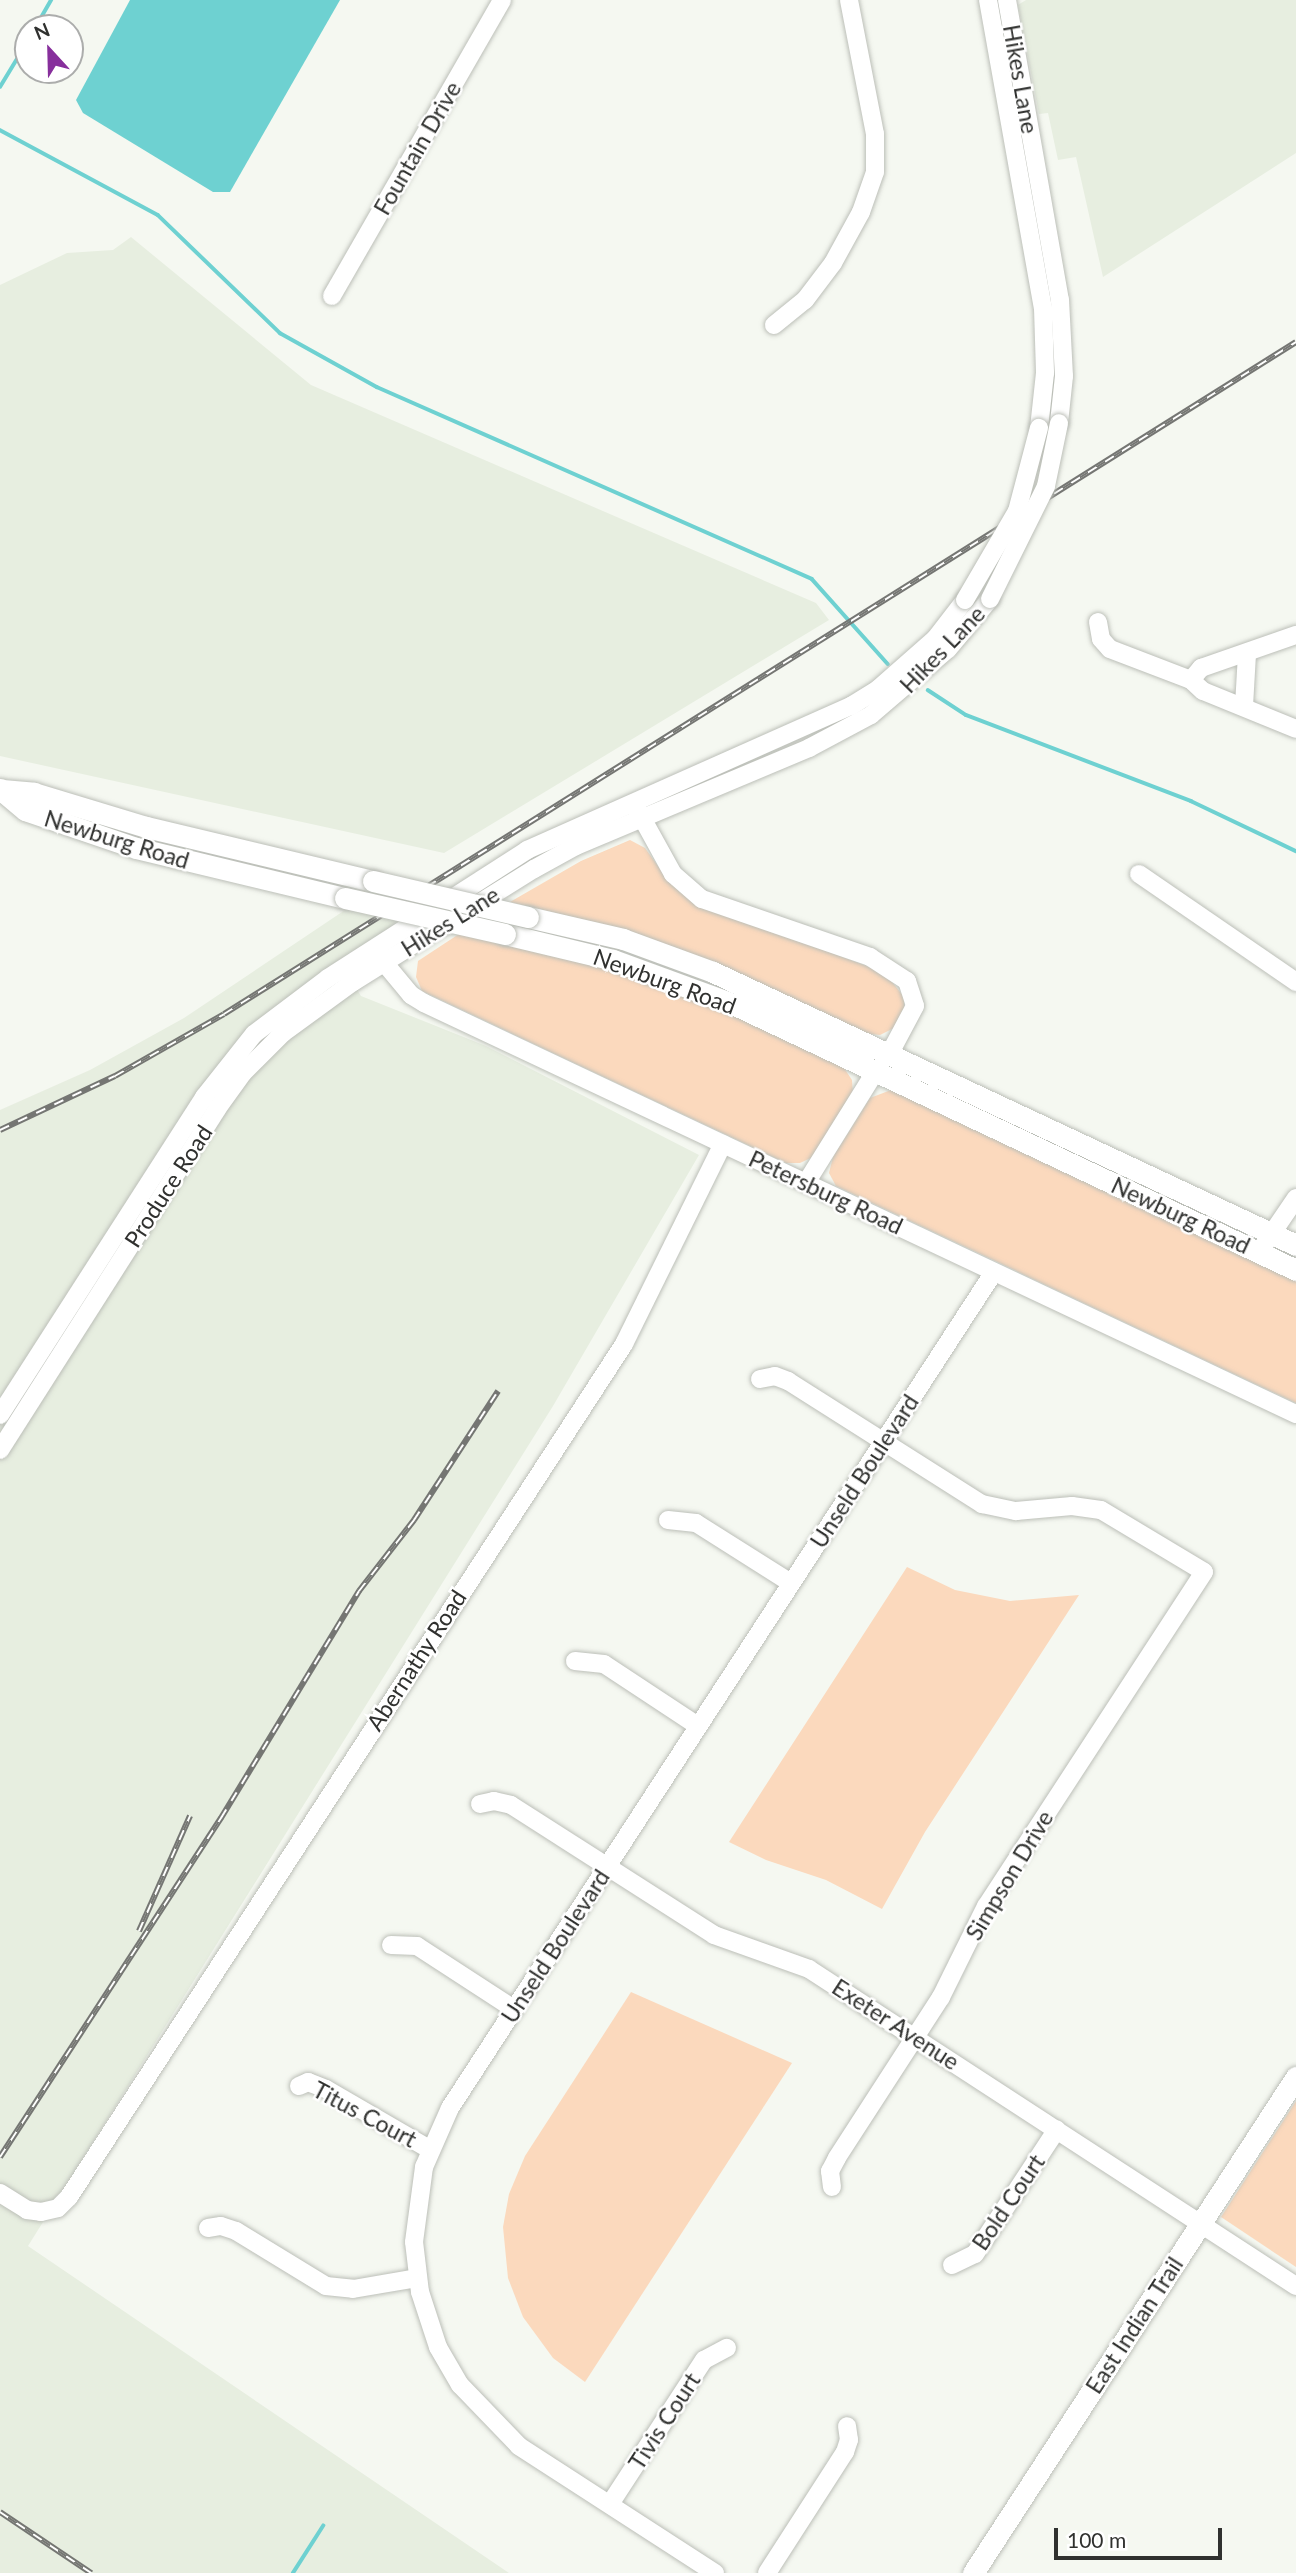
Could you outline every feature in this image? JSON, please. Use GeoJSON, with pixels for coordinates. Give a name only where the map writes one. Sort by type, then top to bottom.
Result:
{"type":"FeatureCollection","features":[{"type":"Feature","properties":{"kind":"main road","name":"Newburg Road"},"geometry":{"type":"LineString","coordinates":[[1,790],[34,793],[146,827],[623,939],[713,972],[1296,1245]]}},
{"type":"Feature","properties":{"kind":"main road","name":"Newburg Road"},"geometry":{"type":"LineString","coordinates":[[1,790],[25,810],[122,844],[612,960],[733,1004],[1296,1270]]}},
{"type":"Feature","properties":{"kind":"main road","name":"East Indian Trail"},"geometry":{"type":"LineString","coordinates":[[973,2573],[1296,2077]]}},
{"type":"Feature","properties":{"kind":"street","name":"Fountain Drive"},"geometry":{"type":"LineString","coordinates":[[332,296],[502,0]]}},
{"type":"Feature","properties":{"kind":"street"},"geometry":{"type":"LineString","coordinates":[[774,325],[805,300],[833,263],[861,212],[875,172],[875,134],[849,0]]}},
{"type":"Feature","properties":{"kind":"street","name":"Hikes Lane"},"geometry":{"type":"LineString","coordinates":[[377,956],[527,850],[632,801],[783,740],[851,706],[878,689],[935,639],[965,600],[1017,511],[1039,428],[1045,373],[1043,308],[988,0]]}},
{"type":"Feature","properties":{"kind":"street","name":"Hikes Lane"},"geometry":{"type":"LineString","coordinates":[[377,956],[534,869],[641,818],[809,748],[871,715],[948,649],[990,599],[1046,486],[1059,424],[1064,376],[1060,300],[1007,0]]}},
{"type":"Feature","properties":{"kind":"street"},"geometry":{"type":"LineString","coordinates":[[1098,622],[1101,639],[1110,649],[1191,680],[1203,691],[1296,729]]}},
{"type":"Feature","properties":{"kind":"street"},"geometry":{"type":"LineString","coordinates":[[1191,680],[1200,668],[1296,635]]}},
{"type":"Feature","properties":{"kind":"street"},"geometry":{"type":"LineString","coordinates":[[1244,706],[1247,654]]}},
{"type":"Feature","properties":{"kind":"street"},"geometry":{"type":"LineString","coordinates":[[632,801],[673,874],[702,899],[870,957],[907,981],[915,1006],[890,1053]]}},
{"type":"Feature","properties":{"kind":"street"},"geometry":{"type":"LineString","coordinates":[[1139,874],[1296,982]]}},
{"type":"Feature","properties":{"kind":"street","name":"Petersburg Road"},"geometry":{"type":"LineString","coordinates":[[377,956],[424,1003],[1296,1414]]}},
{"type":"Feature","properties":{"kind":"street","name":"Produce Road"},"geometry":{"type":"LineString","coordinates":[[0,1415],[227,1066],[264,1026],[377,956]]}},
{"type":"Feature","properties":{"kind":"street","name":"Produce Road"},"geometry":{"type":"LineString","coordinates":[[0,1450],[243,1073],[298,1021],[377,956]]}},
{"type":"Feature","properties":{"kind":"street"},"geometry":{"type":"LineString","coordinates":[[806,1183],[874,1072]]}},
{"type":"Feature","properties":{"kind":"street","name":"Abernathy Road"},"geometry":{"type":"LineString","coordinates":[[0,2193],[27,2210],[48,2211],[64,2203],[624,1344],[723,1144]]}},
{"type":"Feature","properties":{"kind":"street"},"geometry":{"type":"LineString","coordinates":[[1260,1251],[1296,1198]]}},
{"type":"Feature","properties":{"kind":"street","name":"Unseld Boulevard"},"geometry":{"type":"LineString","coordinates":[[715,2573],[519,2446],[480,2411],[438,2347],[418,2278],[417,2204],[431,2150],[450,2108],[994,1272]]}},
{"type":"Feature","properties":{"kind":"street"},"geometry":{"type":"LineString","coordinates":[[760,1378],[775,1376],[788,1381],[883,1442]]}},
{"type":"Feature","properties":{"kind":"street","name":"Simpson Drive"},"geometry":{"type":"LineString","coordinates":[[832,2187],[830,2171],[837,2158],[915,2037],[1002,1880],[1204,1572],[1101,1510],[1072,1506],[1016,1511],[982,1504],[883,1442]]}},
{"type":"Feature","properties":{"kind":"street"},"geometry":{"type":"LineString","coordinates":[[668,1520],[696,1523],[791,1583]]}},
{"type":"Feature","properties":{"kind":"street"},"geometry":{"type":"LineString","coordinates":[[575,1661],[604,1664],[698,1726]]}},
{"type":"Feature","properties":{"kind":"street","name":"Exeter Avenue"},"geometry":{"type":"LineString","coordinates":[[480,1804],[494,1801],[511,1805],[714,1935],[808,1969],[1296,2286]]}},
{"type":"Feature","properties":{"kind":"street"},"geometry":{"type":"LineString","coordinates":[[391,1945],[417,1946],[514,2009]]}},
{"type":"Feature","properties":{"kind":"street","name":"Titus Court"},"geometry":{"type":"LineString","coordinates":[[299,2086],[308,2082],[326,2089],[431,2150]]}},
{"type":"Feature","properties":{"kind":"street","name":"Bold Court"},"geometry":{"type":"LineString","coordinates":[[952,2265],[975,2254],[1056,2129]]}},
{"type":"Feature","properties":{"kind":"street"},"geometry":{"type":"LineString","coordinates":[[208,2228],[221,2226],[236,2231],[326,2286],[353,2289],[418,2278]]}},
{"type":"Feature","properties":{"kind":"street","name":"Tivis Court"},"geometry":{"type":"LineString","coordinates":[[610,2504],[704,2360],[727,2348]]}},
{"type":"Feature","properties":{"kind":"street"},"geometry":{"type":"LineString","coordinates":[[767,2573],[845,2452],[849,2440],[846,2426]]}},
{"type":"Feature","properties":{"kind":"shaded area"},"geometry":{"type":"Polygon","coordinates":[[[1026,0],[1296,0],[1296,153],[1103,277],[1076,157],[1058,160],[1048,113],[1039,114],[1018,5],[1026,0]]]}},
{"type":"Feature","properties":{"kind":"shaded area"},"geometry":{"type":"Polygon","coordinates":[[[131,237],[311,385],[816,603],[829,620],[444,853],[0,756],[0,285],[67,253],[113,250],[131,237]]]}},
{"type":"Feature","properties":{"kind":"shaded area"},"geometry":{"type":"Polygon","coordinates":[[[630,840],[645,848],[668,880],[694,901],[885,973],[904,997],[904,1011],[896,1027],[880,1035],[861,1033],[605,925],[510,902],[581,861],[630,840]]]}},
{"type":"Feature","properties":{"kind":"shaded area"},"geometry":{"type":"Polygon","coordinates":[[[348,908],[403,921],[339,961],[361,996],[486,1046],[699,1155],[553,1406],[28,2246],[509,2573],[0,2573],[0,1110],[90,1070],[184,1018],[348,908]]]}},
{"type":"Feature","properties":{"kind":"shaded area"},"geometry":{"type":"Polygon","coordinates":[[[459,934],[580,960],[688,994],[842,1065],[852,1080],[853,1095],[815,1156],[800,1163],[786,1163],[422,991],[416,977],[418,961],[459,934]]]}},
{"type":"Feature","properties":{"kind":"shaded area"},"geometry":{"type":"Polygon","coordinates":[[[891,1090],[1296,1277],[1296,1403],[836,1186],[829,1173],[833,1157],[870,1098],[891,1090]]]}},
{"type":"Feature","properties":{"kind":"shaded area"},"geometry":{"type":"Polygon","coordinates":[[[907,1567],[955,1590],[1010,1601],[1079,1595],[925,1832],[882,1909],[826,1880],[766,1860],[729,1842],[907,1567]]]}},
{"type":"Feature","properties":{"kind":"shaded area"},"geometry":{"type":"Polygon","coordinates":[[[631,1992],[792,2063],[585,2382],[553,2358],[523,2317],[508,2278],[503,2227],[509,2194],[525,2156],[631,1992]]]}},
{"type":"Feature","properties":{"kind":"shaded area"},"geometry":{"type":"Polygon","coordinates":[[[1296,2101],[1296,2267],[1221,2217],[1296,2101]]]}},
{"type":"Feature","properties":{"kind":"water"},"geometry":{"type":"Polygon","coordinates":[[[130,0],[340,0],[230,192],[213,192],[83,113],[76,100],[130,0]]]}},
{"type":"Feature","properties":{"kind":"waterway"},"geometry":{"type":"LineString","coordinates":[[43,14],[51,0]]}},
{"type":"Feature","properties":{"kind":"waterway"},"geometry":{"type":"LineString","coordinates":[[0,87],[14,64]]}},
{"type":"Feature","properties":{"kind":"waterway"},"geometry":{"type":"LineString","coordinates":[[0,130],[158,215],[280,333],[377,387],[812,579],[888,664]]}},
{"type":"Feature","properties":{"kind":"waterway"},"geometry":{"type":"LineString","coordinates":[[928,690],[966,715],[1191,801],[1296,851]]}},
{"type":"Feature","properties":{"kind":"waterway"},"geometry":{"type":"LineString","coordinates":[[293,2573],[323,2526]]}},
{"type":"Feature","properties":{"kind":"railway"},"geometry":{"type":"LineString","coordinates":[[0,1130],[115,1076],[224,1014],[1296,342]]}},
{"type":"Feature","properties":{"kind":"railway"},"geometry":{"type":"LineString","coordinates":[[0,2157],[221,1818],[359,1591],[414,1520],[498,1391]]}},
{"type":"Feature","properties":{"kind":"railway"},"geometry":{"type":"LineString","coordinates":[[139,1931],[190,1816]]}},
{"type":"Feature","properties":{"kind":"railway"},"geometry":{"type":"LineString","coordinates":[[0,2512],[91,2573]]}}]}
